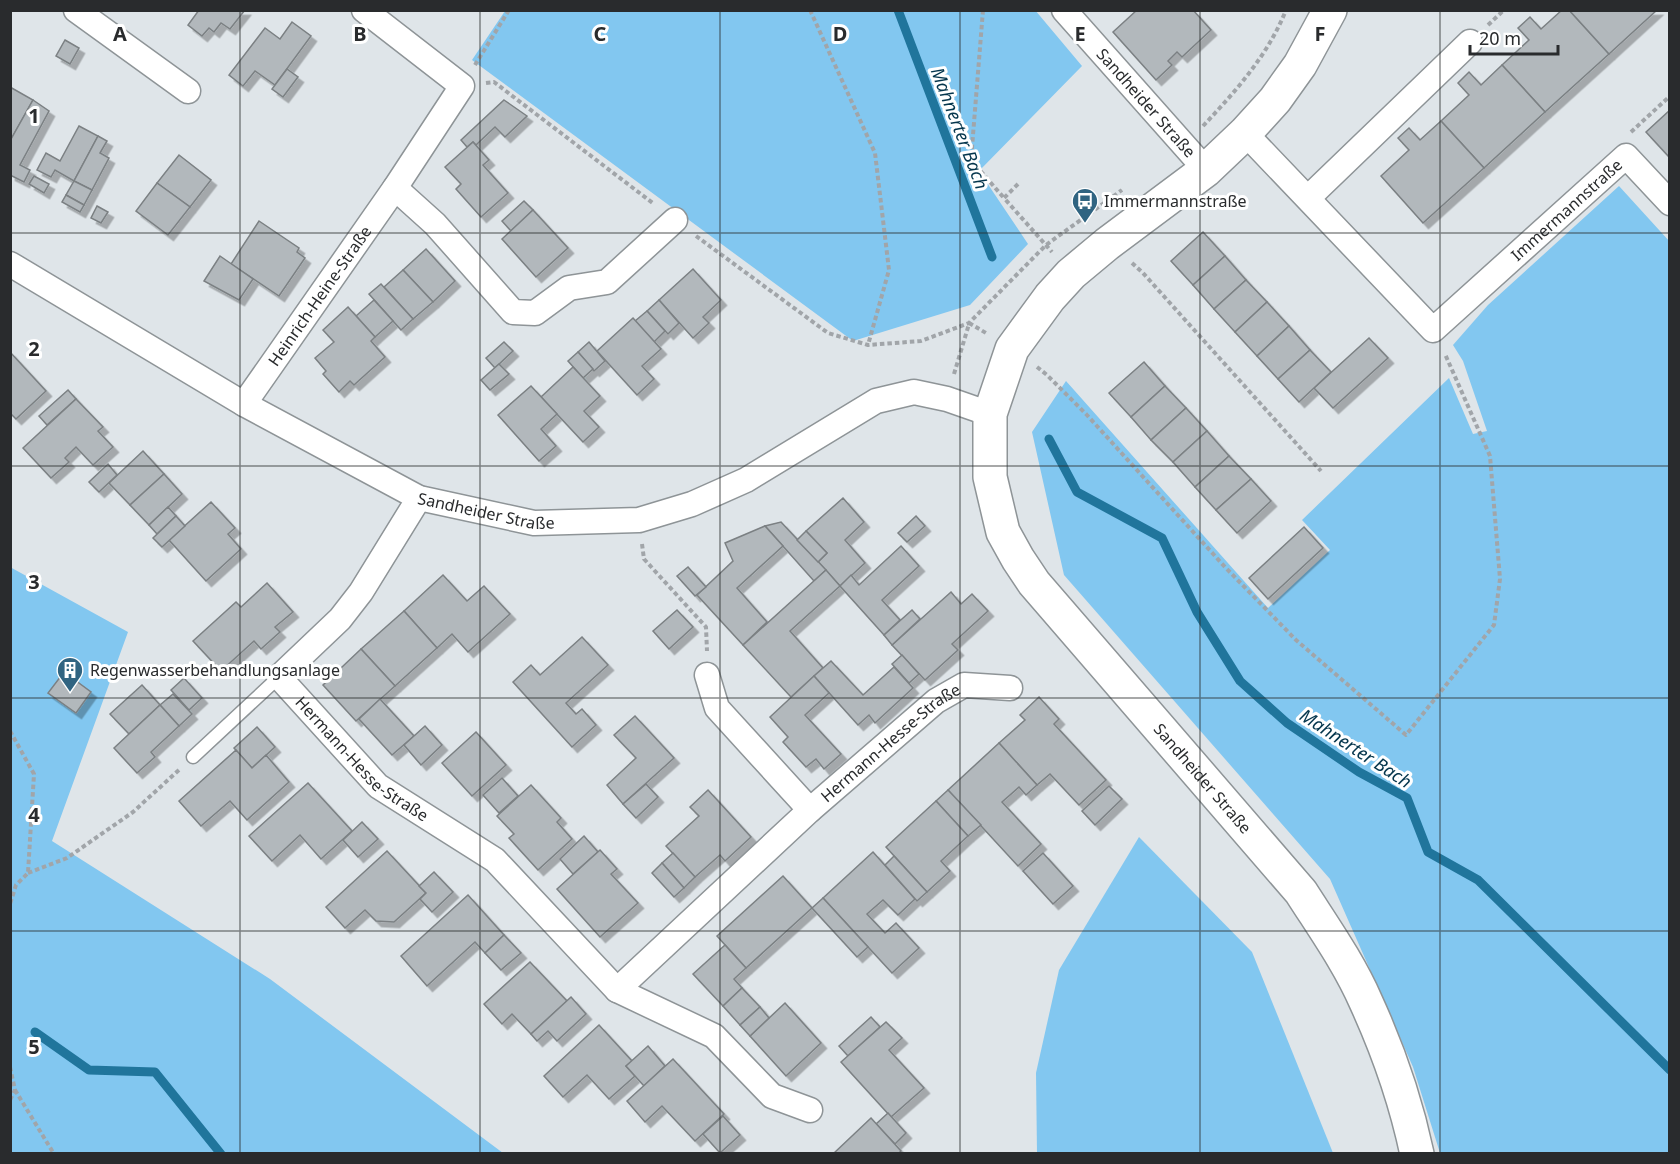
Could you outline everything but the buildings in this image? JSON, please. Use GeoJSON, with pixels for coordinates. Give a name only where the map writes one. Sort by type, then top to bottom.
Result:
{"type":"FeatureCollection","features":[{"type":"Feature","properties":{"kind":"street"},"geometry":{"type":"LineString","coordinates":[[76,10],[188,91]]}},
{"type":"Feature","properties":{"kind":"street"},"geometry":{"type":"LineString","coordinates":[[364,10],[462,86]]}},
{"type":"Feature","properties":{"kind":"street","name":"Sandheider Straße"},"geometry":{"type":"LineString","coordinates":[[1064,10],[1206,170]]}},
{"type":"Feature","properties":{"kind":"street","name":"Sandheider Straße"},"geometry":{"type":"LineString","coordinates":[[1329,10],[1300,65],[1275,100],[1245,133],[1206,170],[1071,274],[1050,297],[1012,349],[990,414],[990,477],[1003,532],[1034,582],[1301,892],[1366,1001],[1393,1068],[1417,1154]]}},
{"type":"Feature","properties":{"kind":"street"},"geometry":{"type":"LineString","coordinates":[[1308,198],[1470,42]]}},
{"type":"Feature","properties":{"kind":"street","name":"Heinrich-Heine-Straße"},"geometry":{"type":"LineString","coordinates":[[244,404],[395,188],[462,86]]}},
{"type":"Feature","properties":{"kind":"street"},"geometry":{"type":"LineString","coordinates":[[1245,133],[1433,330]]}},
{"type":"Feature","properties":{"kind":"street","name":"Immermannstraße"},"geometry":{"type":"LineString","coordinates":[[1433,330],[1626,156],[1670,203]]}},
{"type":"Feature","properties":{"kind":"street"},"geometry":{"type":"LineString","coordinates":[[395,188],[435,224],[513,312],[535,314],[569,288],[607,282],[675,220]]}},
{"type":"Feature","properties":{"kind":"street","name":"Sandheider Straße"},"geometry":{"type":"LineString","coordinates":[[10,264],[244,404],[419,498],[534,523],[639,520],[692,504],[746,480],[876,401],[914,392],[947,399],[990,414]]}},
{"type":"Feature","properties":{"kind":"street"},"geometry":{"type":"LineString","coordinates":[[279,678],[340,619],[361,592],[419,498]]}},
{"type":"Feature","properties":{"kind":"street","name":"Hermann-Hesse-Straße"},"geometry":{"type":"LineString","coordinates":[[707,675],[717,708],[810,810]]}},
{"type":"Feature","properties":{"kind":"street","name":"Hermann-Hesse-Straße"},"geometry":{"type":"LineString","coordinates":[[279,678],[378,786],[495,860],[617,990],[714,1036],[772,1096],[810,1110]]}},
{"type":"Feature","properties":{"kind":"street","name":"Hermann-Hesse-Straße"},"geometry":{"type":"LineString","coordinates":[[617,990],[810,810],[936,701],[964,685],[1010,688]]}},
{"type":"Feature","properties":{"kind":"lane"},"geometry":{"type":"LineString","coordinates":[[193,757],[279,678]]}},
{"type":"Feature","properties":{"kind":"path"},"geometry":{"type":"LineString","coordinates":[[462,86],[509,10]]}},
{"type":"Feature","properties":{"kind":"path"},"geometry":{"type":"LineString","coordinates":[[810,10],[875,153],[889,270],[868,345]]}},
{"type":"Feature","properties":{"kind":"path"},"geometry":{"type":"LineString","coordinates":[[982,10],[971,160],[1071,274]]}},
{"type":"Feature","properties":{"kind":"path"},"geometry":{"type":"LineString","coordinates":[[1185,145],[1242,85],[1280,26],[1286,10]]}},
{"type":"Feature","properties":{"kind":"path"},"geometry":{"type":"LineString","coordinates":[[462,86],[494,82],[828,333],[868,345],[921,341],[969,323],[1046,245],[1130,185]]}},
{"type":"Feature","properties":{"kind":"path"},"geometry":{"type":"LineString","coordinates":[[1626,156],[1630,132],[1670,96]]}},
{"type":"Feature","properties":{"kind":"path"},"geometry":{"type":"LineString","coordinates":[[1004,198],[1018,184]]}},
{"type":"Feature","properties":{"kind":"path"},"geometry":{"type":"LineString","coordinates":[[1107,244],[1143,273],[1321,471]]}},
{"type":"Feature","properties":{"kind":"path"},"geometry":{"type":"LineString","coordinates":[[947,399],[969,323]]}},
{"type":"Feature","properties":{"kind":"path"},"geometry":{"type":"LineString","coordinates":[[1047,375],[1296,640],[1406,735],[1494,625],[1500,579],[1490,456],[1433,330]]}},
{"type":"Feature","properties":{"kind":"path"},"geometry":{"type":"LineString","coordinates":[[639,520],[644,559],[706,627],[707,675]]}},
{"type":"Feature","properties":{"kind":"path"},"geometry":{"type":"LineString","coordinates":[[10,731],[34,774],[28,873]]}},
{"type":"Feature","properties":{"kind":"path"},"geometry":{"type":"LineString","coordinates":[[10,904],[13,884],[28,873],[67,858],[133,812],[193,757]]}},
{"type":"Feature","properties":{"kind":"path"},"geometry":{"type":"LineString","coordinates":[[10,1067],[15,1090],[54,1154]]}},
{"type":"Feature","properties":{"kind":"path"},"geometry":{"type":"LineString","coordinates":[[10,1100],[15,1090]]}},
{"type":"Feature","properties":{"kind":"shaded area"},"geometry":{"type":"Polygon","coordinates":[[[1035,10],[1082,66],[979,171],[1028,244],[970,305],[853,341],[472,60],[505,11],[1035,10]]]}},
{"type":"Feature","properties":{"kind":"shaded area"},"geometry":{"type":"Polygon","coordinates":[[[1619,186],[1670,242],[1669,1153],[1440,1153],[1413,1067],[1330,879],[1064,575],[1032,432],[1066,381],[1268,608],[1330,550],[1302,520],[1449,378],[1473,434],[1487,431],[1463,361],[1453,345],[1488,305],[1619,186]]]}},
{"type":"Feature","properties":{"kind":"shaded area"},"geometry":{"type":"Polygon","coordinates":[[[10,567],[128,632],[52,841],[270,979],[503,1153],[11,1153],[10,567]]]}},
{"type":"Feature","properties":{"kind":"shaded area"},"geometry":{"type":"Polygon","coordinates":[[[1139,837],[1252,952],[1333,1153],[1037,1153],[1036,1073],[1059,970],[1139,837]]]}},
{"type":"Feature","properties":{"kind":"waterway","name":"Mahnerter Bach"},"geometry":{"type":"LineString","coordinates":[[898,10],[992,257]]}},
{"type":"Feature","properties":{"kind":"waterway","name":"Mahnerter Bach"},"geometry":{"type":"LineString","coordinates":[[1049,439],[1077,492],[1162,538],[1197,612],[1240,681],[1287,723],[1359,772],[1407,798],[1428,852],[1478,880],[1670,1070]]}},
{"type":"Feature","properties":{"kind":"waterway"},"geometry":{"type":"LineString","coordinates":[[35,1032],[89,1070],[155,1072],[221,1154]]}},
{"type":"Feature","properties":{"kind":"place","name":"Immermannstraße"},"geometry":{"type":"Point","coordinates":[1085,224]}},
{"type":"Feature","properties":{"kind":"place","name":"Regenwasserbehandlungsanlage"},"geometry":{"type":"Point","coordinates":[70,693]}}]}
